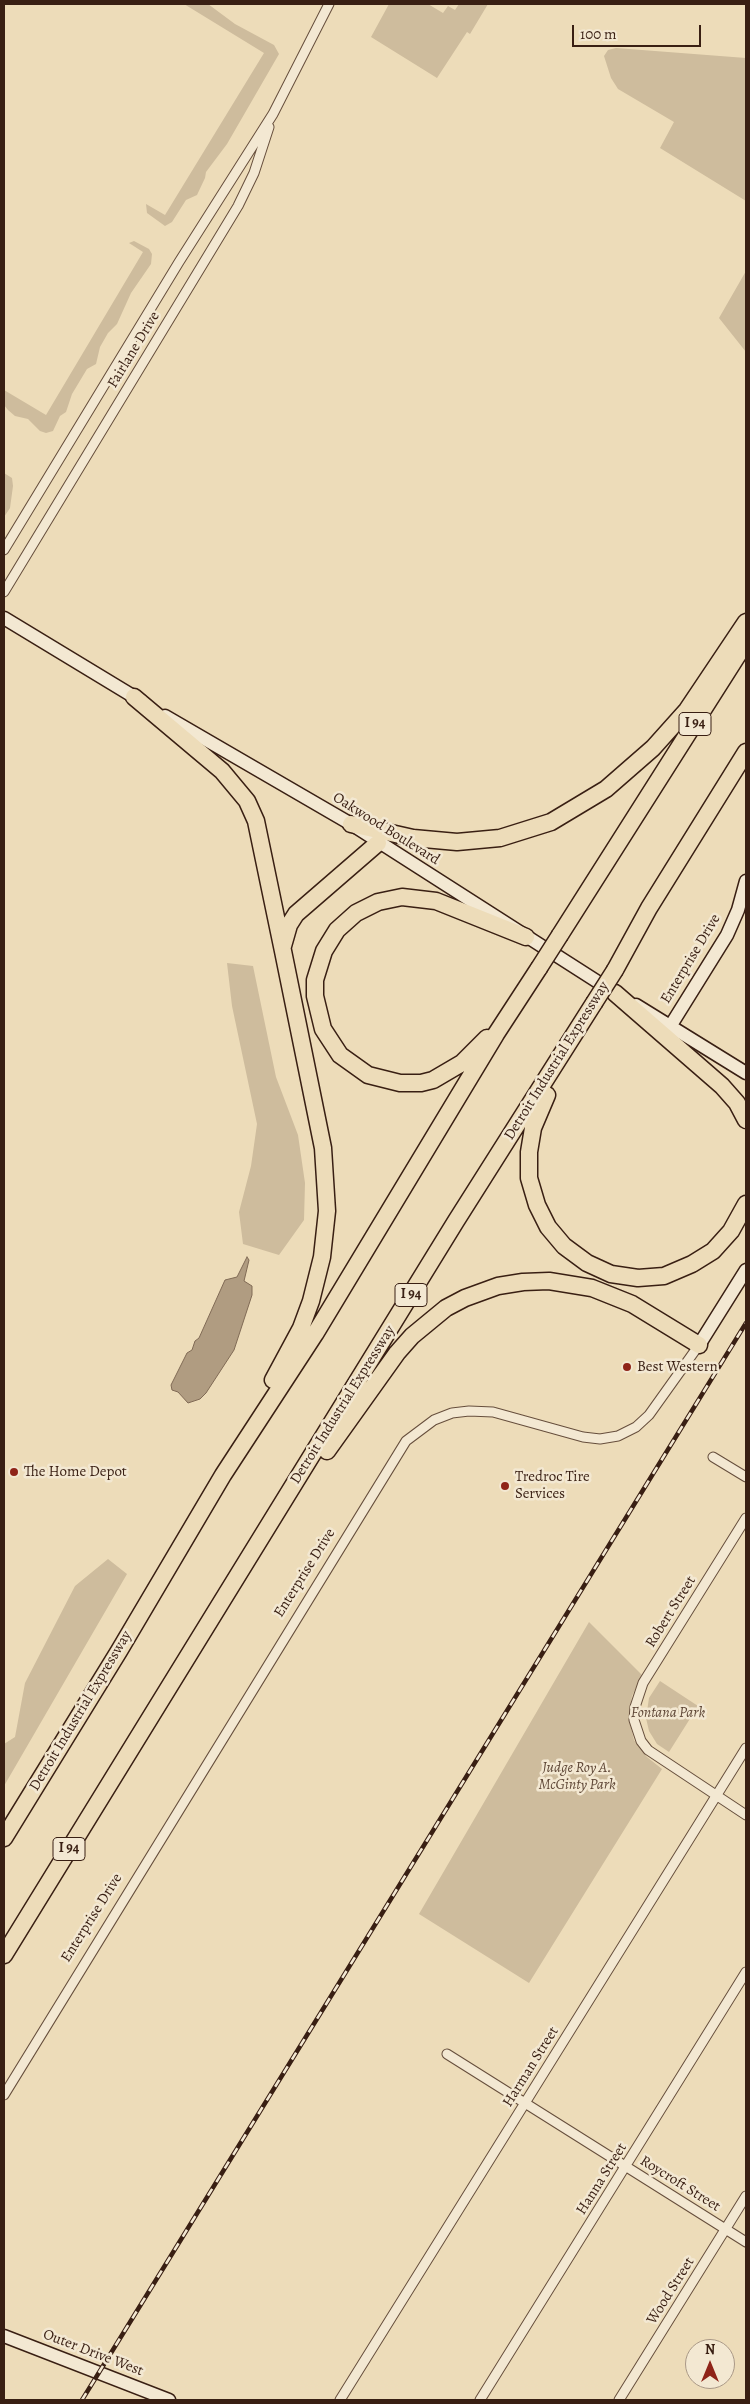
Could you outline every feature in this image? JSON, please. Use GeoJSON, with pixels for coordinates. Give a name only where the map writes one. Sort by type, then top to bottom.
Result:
{"type":"FeatureCollection","features":[{"type":"Feature","properties":{"kind":"highway"},"geometry":{"type":"LineString","coordinates":[[351,824],[414,838],[457,842],[500,838],[551,822],[606,789],[653,748],[687,710],[746,622]]}},
{"type":"Feature","properties":{"kind":"highway","name":"Detroit Industrial Expressway"},"geometry":{"type":"LineString","coordinates":[[4,1838],[119,1651],[223,1475],[315,1334],[496,1034],[746,642]]}},
{"type":"Feature","properties":{"kind":"highway"},"geometry":{"type":"LineString","coordinates":[[134,697],[222,771],[247,801],[256,821],[323,1148],[327,1182],[326,1234],[318,1279],[301,1328],[223,1475]]}},
{"type":"Feature","properties":{"kind":"highway","name":"Detroit Industrial Expressway"},"geometry":{"type":"LineString","coordinates":[[4,1955],[456,1221],[616,970],[649,908],[746,752]]}},
{"type":"Feature","properties":{"kind":"highway"},"geometry":{"type":"LineString","coordinates":[[283,951],[287,932],[296,914],[378,843]]}},
{"type":"Feature","properties":{"kind":"highway"},"geometry":{"type":"LineString","coordinates":[[496,1034],[485,1040],[462,1063],[433,1080],[421,1084],[400,1083],[376,1078],[347,1061],[330,1043],[323,1030],[315,996],[318,965],[330,940],[346,921],[367,907],[390,899],[412,897],[436,902],[526,936]]}},
{"type":"Feature","properties":{"kind":"highway"},"geometry":{"type":"LineString","coordinates":[[615,993],[722,1086],[737,1103],[746,1120]]}},
{"type":"Feature","properties":{"kind":"highway"},"geometry":{"type":"LineString","coordinates":[[574,1035],[560,1071],[538,1112],[529,1152],[529,1178],[537,1205],[548,1227],[564,1246],[587,1263],[611,1274],[638,1278],[664,1276],[692,1264],[713,1251],[732,1232],[746,1204]]}},
{"type":"Feature","properties":{"kind":"highway"},"geometry":{"type":"LineString","coordinates":[[251,1556],[283,1518],[326,1452],[396,1353],[429,1320],[465,1298],[498,1286],[523,1282],[549,1281],[575,1284],[612,1295],[632,1304],[699,1345]]}},
{"type":"Feature","properties":{"kind":"main road","name":"Oakwood Boulevard"},"geometry":{"type":"LineString","coordinates":[[4,618],[134,697],[351,824],[615,993],[671,1025],[746,1073]]}},
{"type":"Feature","properties":{"kind":"main road","name":"Enterprise Drive"},"geometry":{"type":"LineString","coordinates":[[671,1025],[727,935],[738,910],[746,881]]}},
{"type":"Feature","properties":{"kind":"main road","name":"Enterprise Drive"},"geometry":{"type":"LineString","coordinates":[[699,1345],[746,1270]]}},
{"type":"Feature","properties":{"kind":"main road","name":"Outer Drive West"},"geometry":{"type":"LineString","coordinates":[[4,2336],[169,2400]]}},
{"type":"Feature","properties":{"kind":"street","name":"Fairlane Drive"},"geometry":{"type":"LineString","coordinates":[[4,550],[174,271],[273,114],[329,4]]}},
{"type":"Feature","properties":{"kind":"street","name":"Fairlane Drive"},"geometry":{"type":"LineString","coordinates":[[4,592],[238,206],[254,173],[273,114]]}},
{"type":"Feature","properties":{"kind":"street","name":"Enterprise Drive"},"geometry":{"type":"LineString","coordinates":[[4,2095],[406,1441],[434,1420],[452,1413],[468,1411],[493,1412],[583,1437],[600,1439],[618,1436],[636,1427],[650,1415],[699,1345]]}},
{"type":"Feature","properties":{"kind":"street"},"geometry":{"type":"LineString","coordinates":[[713,1457],[746,1477]]}},
{"type":"Feature","properties":{"kind":"street","name":"Robert Street"},"geometry":{"type":"LineString","coordinates":[[716,1796],[648,1750],[641,1740],[636,1726],[635,1708],[644,1683],[746,1518]]}},
{"type":"Feature","properties":{"kind":"street","name":"Harman Street"},"geometry":{"type":"LineString","coordinates":[[340,2400],[746,1748]]}},
{"type":"Feature","properties":{"kind":"street"},"geometry":{"type":"LineString","coordinates":[[716,1796],[746,1815]]}},
{"type":"Feature","properties":{"kind":"street","name":"Hanna Street"},"geometry":{"type":"LineString","coordinates":[[480,2400],[746,1972]]}},
{"type":"Feature","properties":{"kind":"street","name":"Roycroft Street"},"geometry":{"type":"LineString","coordinates":[[448,2054],[746,2242]]}},
{"type":"Feature","properties":{"kind":"street","name":"Wood Street"},"geometry":{"type":"LineString","coordinates":[[619,2400],[746,2196]]}},
{"type":"Feature","properties":{"kind":"green space"},"geometry":{"type":"Polygon","coordinates":[[[184,4],[208,4],[235,24],[274,45],[279,54],[227,144],[206,172],[197,195],[186,200],[172,222],[165,226],[147,213],[146,204],[165,215],[264,53],[184,4]]]}},
{"type":"Feature","properties":{"kind":"green space"},"geometry":{"type":"Polygon","coordinates":[[[389,4],[428,4],[443,13],[448,6],[455,10],[459,4],[488,4],[470,34],[467,32],[437,78],[371,37],[389,4]]]}},
{"type":"Feature","properties":{"kind":"green space"},"geometry":{"type":"Polygon","coordinates":[[[616,48],[746,58],[746,201],[660,148],[674,122],[618,89],[611,78],[604,56],[608,50],[616,48]]]}},
{"type":"Feature","properties":{"kind":"green space"},"geometry":{"type":"Polygon","coordinates":[[[134,241],[149,249],[152,254],[151,264],[131,293],[117,324],[108,333],[100,347],[96,364],[87,369],[72,394],[66,412],[60,416],[53,431],[46,433],[40,431],[28,419],[15,416],[8,410],[4,405],[4,390],[46,415],[143,252],[129,243],[134,241]]]}},
{"type":"Feature","properties":{"kind":"green space"},"geometry":{"type":"Polygon","coordinates":[[[746,271],[746,352],[719,318],[746,271]]]}},
{"type":"Feature","properties":{"kind":"green space"},"geometry":{"type":"Polygon","coordinates":[[[4,473],[12,478],[13,486],[10,508],[4,517],[4,473]]]}},
{"type":"Feature","properties":{"kind":"green space"},"geometry":{"type":"Polygon","coordinates":[[[227,963],[253,966],[276,1077],[298,1135],[305,1183],[304,1220],[279,1255],[243,1244],[239,1212],[251,1166],[257,1124],[232,1006],[227,963]]]}},
{"type":"Feature","properties":{"kind":"green space"},"geometry":{"type":"Polygon","coordinates":[[[108,1559],[127,1574],[4,1786],[4,1744],[15,1737],[25,1683],[75,1586],[108,1559]]]}},
{"type":"Feature","properties":{"kind":"green space","name":"Judge Roy A. McGinty Park"},"geometry":{"type":"Polygon","coordinates":[[[589,1622],[642,1675],[632,1696],[629,1719],[634,1740],[647,1757],[662,1769],[529,1983],[419,1914],[589,1622]]]}},
{"type":"Feature","properties":{"kind":"green space","name":"Fontana Park"},"geometry":{"type":"Polygon","coordinates":[[[660,1681],[698,1706],[669,1752],[657,1744],[649,1731],[646,1718],[649,1698],[660,1681]]]}},
{"type":"Feature","properties":{"kind":"shaded area"},"geometry":{"type":"Polygon","coordinates":[[[247,1257],[249,1260],[244,1281],[252,1286],[252,1295],[234,1350],[206,1393],[200,1399],[188,1403],[178,1392],[172,1390],[171,1385],[187,1353],[192,1350],[195,1341],[199,1338],[225,1280],[237,1277],[247,1257]]]}},
{"type":"Feature","properties":{"kind":"railway"},"geometry":{"type":"LineString","coordinates":[[82,2400],[746,1323]]}},
{"type":"Feature","properties":{"kind":"place","name":"Best Western"},"geometry":{"type":"Point","coordinates":[627,1367]}},
{"type":"Feature","properties":{"kind":"place","name":"The Home Depot"},"geometry":{"type":"Point","coordinates":[14,1472]}},
{"type":"Feature","properties":{"kind":"place","name":"Tredroc Tire Services"},"geometry":{"type":"Point","coordinates":[505,1486]}}]}
